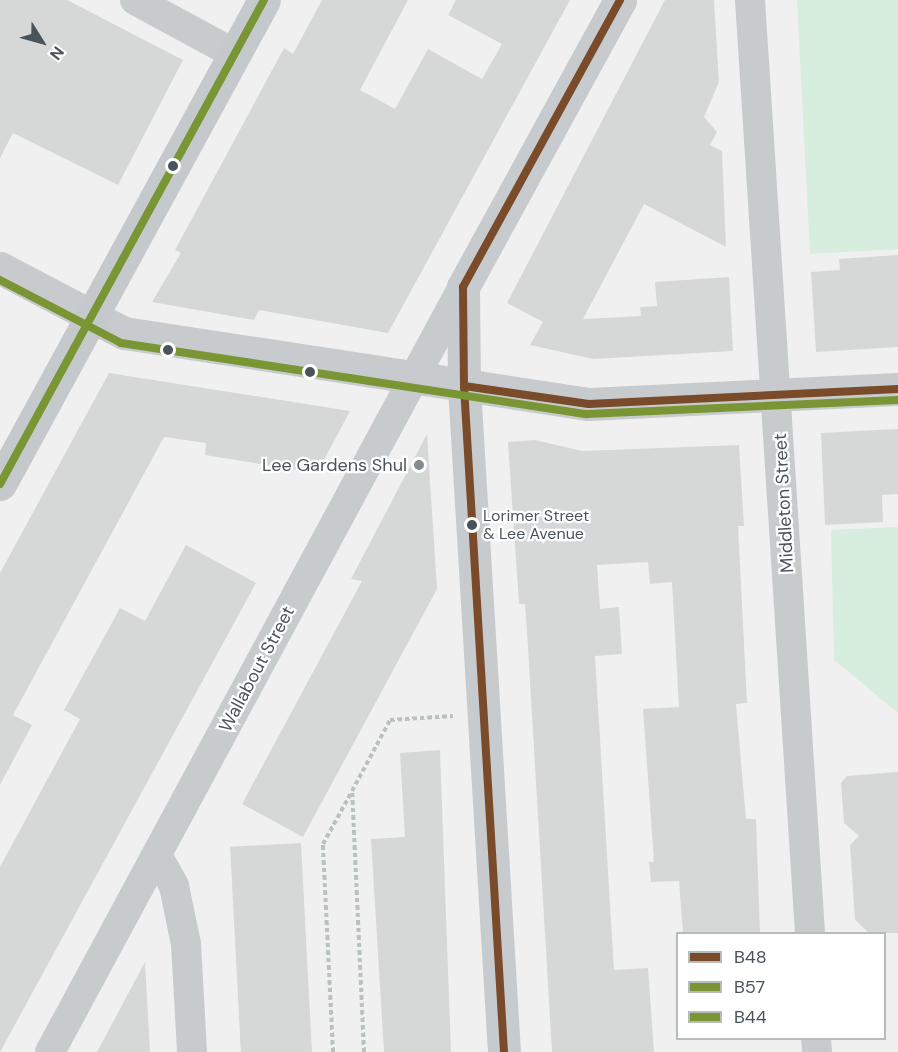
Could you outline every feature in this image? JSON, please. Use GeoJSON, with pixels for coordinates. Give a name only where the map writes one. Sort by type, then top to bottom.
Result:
{"type":"FeatureCollection","features":[{"type":"Feature","properties":{"kind":"main road"},"geometry":{"type":"LineString","coordinates":[[0,484],[264,0]]}},
{"type":"Feature","properties":{"kind":"main road","name":"Wallabout Street"},"geometry":{"type":"LineString","coordinates":[[504,1052],[464,386],[463,287],[620,0]]}},
{"type":"Feature","properties":{"kind":"main road"},"geometry":{"type":"LineString","coordinates":[[0,268],[124,333],[589,405],[898,389]]}},
{"type":"Feature","properties":{"kind":"street"},"geometry":{"type":"LineString","coordinates":[[135,0],[235,54]]}},
{"type":"Feature","properties":{"kind":"street","name":"Middleton Street"},"geometry":{"type":"LineString","coordinates":[[750,0],[778,396],[810,932]]}},
{"type":"Feature","properties":{"kind":"street","name":"Wallabout Street"},"geometry":{"type":"LineString","coordinates":[[50,1052],[463,287]]}},
{"type":"Feature","properties":{"kind":"street"},"geometry":{"type":"LineString","coordinates":[[157,855],[174,886],[186,944],[192,1052]]}},
{"type":"Feature","properties":{"kind":"path"},"geometry":{"type":"LineString","coordinates":[[333,1052],[323,844],[390,720],[453,716]]}},
{"type":"Feature","properties":{"kind":"path"},"geometry":{"type":"LineString","coordinates":[[352,791],[364,1052]]}},
{"type":"Feature","properties":{"kind":"green space"},"geometry":{"type":"Polygon","coordinates":[[[797,0],[898,0],[898,249],[810,254],[797,0]]]}},
{"type":"Feature","properties":{"kind":"green space"},"geometry":{"type":"Polygon","coordinates":[[[898,527],[898,713],[834,660],[831,530],[898,527]]]}},
{"type":"Feature","properties":{"kind":"building"},"geometry":{"type":"Polygon","coordinates":[[[0,0],[67,0],[183,60],[118,185],[13,133],[0,158],[0,0]]]}},
{"type":"Feature","properties":{"kind":"building"},"geometry":{"type":"Polygon","coordinates":[[[322,0],[408,0],[360,90],[395,109],[428,49],[482,79],[502,44],[448,15],[456,0],[570,0],[388,333],[259,310],[254,320],[152,302],[181,253],[175,250],[284,48],[293,54],[322,0]]]}},
{"type":"Feature","properties":{"kind":"building"},"geometry":{"type":"Polygon","coordinates":[[[665,0],[714,0],[719,82],[704,117],[717,132],[710,145],[722,151],[726,247],[644,204],[583,319],[641,316],[640,307],[657,306],[655,282],[729,277],[733,351],[593,359],[530,345],[543,322],[507,303],[665,0]]]}},
{"type":"Feature","properties":{"kind":"building"},"geometry":{"type":"Polygon","coordinates":[[[898,255],[898,347],[816,352],[811,272],[840,270],[839,259],[898,255]]]}},
{"type":"Feature","properties":{"kind":"building"},"geometry":{"type":"Polygon","coordinates":[[[109,373],[350,411],[317,473],[205,455],[206,443],[164,437],[13,715],[32,725],[0,785],[0,573],[109,373]]]}},
{"type":"Feature","properties":{"kind":"building"},"geometry":{"type":"Polygon","coordinates":[[[898,429],[898,494],[882,495],[883,522],[825,525],[821,433],[898,429]]]}},
{"type":"Feature","properties":{"kind":"building"},"geometry":{"type":"Polygon","coordinates":[[[427,434],[437,589],[303,837],[242,804],[362,581],[351,579],[427,434]]]}},
{"type":"Feature","properties":{"kind":"building"},"geometry":{"type":"Polygon","coordinates":[[[535,440],[582,451],[739,445],[744,526],[738,526],[747,703],[736,704],[746,819],[756,819],[760,932],[683,932],[679,881],[651,882],[649,862],[654,862],[643,709],[679,707],[672,582],[650,584],[648,562],[597,565],[600,609],[619,607],[622,654],[595,656],[614,970],[648,968],[654,1052],[552,1052],[527,631],[525,604],[519,604],[508,442],[535,440]]]}},
{"type":"Feature","properties":{"kind":"building"},"geometry":{"type":"Polygon","coordinates":[[[186,545],[256,583],[0,1052],[0,867],[80,719],[64,710],[120,608],[145,621],[186,545]]]}},
{"type":"Feature","properties":{"kind":"building"},"geometry":{"type":"Polygon","coordinates":[[[440,750],[451,1052],[384,1052],[371,839],[405,837],[400,753],[440,750]]]}},
{"type":"Feature","properties":{"kind":"building"},"geometry":{"type":"Polygon","coordinates":[[[898,772],[898,933],[868,932],[855,920],[850,845],[859,836],[844,823],[841,783],[847,776],[898,772]]]}},
{"type":"Feature","properties":{"kind":"building"},"geometry":{"type":"Polygon","coordinates":[[[301,843],[312,1052],[241,1052],[230,847],[301,843]]]}},
{"type":"Feature","properties":{"kind":"building"},"geometry":{"type":"Polygon","coordinates":[[[145,962],[150,1052],[97,1052],[145,962]]]}},
{"type":"Feature","properties":{"kind":"transit line","name":"B57"},"geometry":{"type":"LineString","coordinates":[[0,484],[264,0]]}},
{"type":"Feature","properties":{"kind":"transit line","name":"B48"},"geometry":{"type":"LineString","coordinates":[[504,1052],[464,386],[463,287],[620,0]]}},
{"type":"Feature","properties":{"kind":"transit line","name":"B44"},"geometry":{"type":"LineString","coordinates":[[0,280],[121,343],[587,414],[898,400]]}},
{"type":"Feature","properties":{"kind":"transit line","name":"B48"},"geometry":{"type":"LineString","coordinates":[[464,386],[589,404],[898,389]]}},
{"type":"Feature","properties":{"kind":"place","name":"Lee Gardens Shul"},"geometry":{"type":"Point","coordinates":[419,465]}},
{"type":"Feature","properties":{"kind":"place","name":"Lorimer Street & Lee Avenue"},"geometry":{"type":"Point","coordinates":[472,525]}}]}
